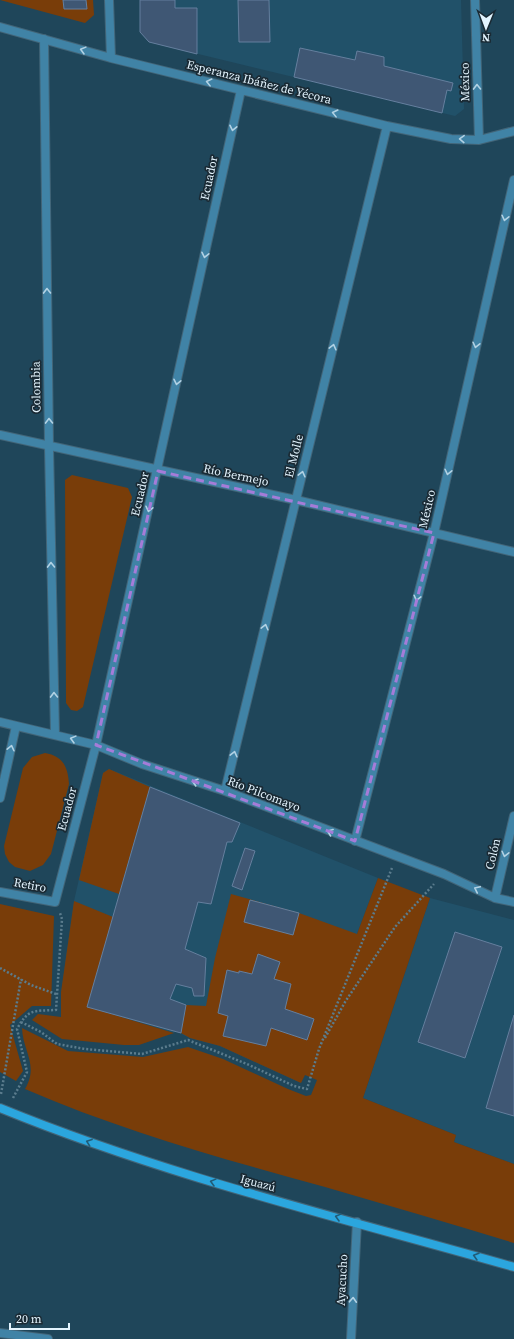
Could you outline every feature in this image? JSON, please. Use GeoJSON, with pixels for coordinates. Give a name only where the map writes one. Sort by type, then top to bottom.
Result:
{"type":"FeatureCollection","features":[{"type":"Feature","properties":{"kind":"main road","name":"Iguazú"},"geometry":{"type":"LineString","coordinates":[[0,1108],[115,1152],[179,1173],[514,1267]]}},
{"type":"Feature","properties":{"kind":"street"},"geometry":{"type":"LineString","coordinates":[[109,0],[111,58]]}},
{"type":"Feature","properties":{"kind":"street","name":"México"},"geometry":{"type":"LineString","coordinates":[[475,0],[478,140]]}},
{"type":"Feature","properties":{"kind":"street","name":"Esperanza Ibáñez de Yécora"},"geometry":{"type":"LineString","coordinates":[[0,28],[111,58],[387,126],[452,139],[478,140],[514,131]]}},
{"type":"Feature","properties":{"kind":"street","name":"Colombia"},"geometry":{"type":"LineString","coordinates":[[44,39],[49,447],[55,734]]}},
{"type":"Feature","properties":{"kind":"street","name":"Ecuador"},"geometry":{"type":"LineString","coordinates":[[55,902],[96,745],[158,471],[241,90]]}},
{"type":"Feature","properties":{"kind":"street","name":"El Molle"},"geometry":{"type":"LineString","coordinates":[[225,791],[387,126]]}},
{"type":"Feature","properties":{"kind":"street","name":"México"},"geometry":{"type":"LineString","coordinates":[[355,841],[434,533],[514,180]]}},
{"type":"Feature","properties":{"kind":"street","name":"Río Bermejo"},"geometry":{"type":"LineString","coordinates":[[0,436],[296,500],[514,552]]}},
{"type":"Feature","properties":{"kind":"street","name":"Río Pilcomayo"},"geometry":{"type":"LineString","coordinates":[[0,722],[96,745],[142,764],[225,791],[444,874],[495,898],[514,902]]}},
{"type":"Feature","properties":{"kind":"street"},"geometry":{"type":"LineString","coordinates":[[0,798],[16,726]]}},
{"type":"Feature","properties":{"kind":"street","name":"Colón"},"geometry":{"type":"LineString","coordinates":[[495,898],[514,816]]}},
{"type":"Feature","properties":{"kind":"street","name":"Retiro"},"geometry":{"type":"LineString","coordinates":[[0,892],[55,902]]}},
{"type":"Feature","properties":{"kind":"street","name":"Ayacucho"},"geometry":{"type":"LineString","coordinates":[[351,1339],[357,1222]]}},
{"type":"Feature","properties":{"kind":"street"},"geometry":{"type":"LineString","coordinates":[[0,1333],[48,1339]]}},
{"type":"Feature","properties":{"kind":"path"},"geometry":{"type":"LineString","coordinates":[[21,1022],[41,1032],[57,1044],[85,1049],[142,1054],[188,1040],[247,1064],[294,1086],[307,1089],[319,1049],[397,857]]}},
{"type":"Feature","properties":{"kind":"path"},"geometry":{"type":"LineString","coordinates":[[319,1049],[345,1002],[396,927],[444,874]]}},
{"type":"Feature","properties":{"kind":"path"},"geometry":{"type":"LineString","coordinates":[[17,1089],[27,1072],[17,1029],[23,1018],[33,1011],[56,1010],[62,919],[55,902]]}},
{"type":"Feature","properties":{"kind":"path"},"geometry":{"type":"LineString","coordinates":[[0,968],[21,980],[56,994]]}},
{"type":"Feature","properties":{"kind":"path"},"geometry":{"type":"LineString","coordinates":[[0,1099],[21,980]]}},
{"type":"Feature","properties":{"kind":"highlighted area"},"geometry":{"type":"Polygon","coordinates":[[[158,471],[434,533],[355,841],[96,745],[158,471]]]}},
{"type":"Feature","properties":{"kind":"shaded area"},"geometry":{"type":"Polygon","coordinates":[[[0,0],[63,0],[64,9],[86,9],[86,0],[93,0],[94,15],[85,23],[0,0]]]}},
{"type":"Feature","properties":{"kind":"shaded area"},"geometry":{"type":"Polygon","coordinates":[[[140,0],[461,0],[464,109],[455,116],[149,42],[140,32],[140,0]]]}},
{"type":"Feature","properties":{"kind":"shaded area"},"geometry":{"type":"Polygon","coordinates":[[[72,475],[128,488],[132,497],[83,707],[77,711],[71,710],[66,703],[65,480],[72,475]]]}},
{"type":"Feature","properties":{"kind":"shaded area"},"geometry":{"type":"Polygon","coordinates":[[[45,753],[51,754],[63,763],[66,768],[69,784],[51,854],[43,865],[30,871],[15,867],[9,862],[5,854],[4,846],[23,768],[32,757],[45,753]]]}},
{"type":"Feature","properties":{"kind":"shaded area"},"geometry":{"type":"Polygon","coordinates":[[[109,769],[378,878],[301,1083],[220,1046],[190,1038],[175,1031],[174,1033],[87,1007],[61,993],[74,901],[103,773],[109,769]]]}},
{"type":"Feature","properties":{"kind":"shaded area"},"geometry":{"type":"Polygon","coordinates":[[[109,769],[150,787],[119,894],[79,880],[103,773],[109,769]]]}},
{"type":"Feature","properties":{"kind":"shaded area"},"geometry":{"type":"Polygon","coordinates":[[[378,878],[430,898],[363,1098],[456,1135],[454,1142],[514,1164],[514,1243],[173,1143],[98,1118],[25,1089],[31,1073],[22,1028],[68,1051],[143,1057],[188,1047],[223,1059],[288,1089],[306,1096],[311,1095],[317,1080],[305,1075],[301,1083],[220,1046],[190,1038],[181,1033],[186,1005],[206,1006],[215,958],[231,894],[299,913],[357,934],[378,878]]]}},
{"type":"Feature","properties":{"kind":"shaded area"},"geometry":{"type":"Polygon","coordinates":[[[430,898],[514,920],[514,1164],[454,1142],[456,1135],[363,1098],[430,898]]]}},
{"type":"Feature","properties":{"kind":"shaded area"},"geometry":{"type":"Polygon","coordinates":[[[74,901],[113,917],[88,1007],[174,1033],[139,1045],[124,1045],[62,1039],[32,1020],[38,1014],[61,1017],[61,992],[74,901]]]}},
{"type":"Feature","properties":{"kind":"shaded area"},"geometry":{"type":"Polygon","coordinates":[[[0,904],[54,916],[51,1006],[32,1006],[10,1025],[23,1071],[16,1081],[0,1072],[0,904]]]}},
{"type":"Feature","properties":{"kind":"building"},"geometry":{"type":"Polygon","coordinates":[[[63,0],[86,0],[87,9],[64,9],[63,0]]]}},
{"type":"Feature","properties":{"kind":"building"},"geometry":{"type":"Polygon","coordinates":[[[140,0],[175,0],[175,8],[197,8],[197,54],[149,42],[140,32],[140,0]]]}},
{"type":"Feature","properties":{"kind":"building"},"geometry":{"type":"Polygon","coordinates":[[[238,0],[269,0],[270,42],[239,42],[238,0]]]}},
{"type":"Feature","properties":{"kind":"building"},"geometry":{"type":"Polygon","coordinates":[[[300,48],[355,60],[357,51],[384,57],[384,66],[453,83],[451,91],[447,90],[442,113],[294,77],[300,48]]]}},
{"type":"Feature","properties":{"kind":"building"},"geometry":{"type":"Polygon","coordinates":[[[150,787],[240,823],[232,842],[227,842],[211,904],[198,902],[185,949],[206,958],[204,996],[194,996],[192,988],[176,984],[170,999],[186,1005],[181,1033],[87,1007],[150,787]]]}},
{"type":"Feature","properties":{"kind":"building"},"geometry":{"type":"Polygon","coordinates":[[[245,848],[255,851],[242,890],[232,886],[245,848]]]}},
{"type":"Feature","properties":{"kind":"building"},"geometry":{"type":"Polygon","coordinates":[[[250,900],[299,913],[293,935],[244,922],[250,900]]]}},
{"type":"Feature","properties":{"kind":"building"},"geometry":{"type":"Polygon","coordinates":[[[455,932],[502,947],[465,1058],[418,1042],[455,932]]]}},
{"type":"Feature","properties":{"kind":"building"},"geometry":{"type":"Polygon","coordinates":[[[258,954],[280,962],[274,979],[291,984],[285,1009],[314,1019],[307,1040],[271,1028],[266,1046],[223,1036],[228,1016],[218,1013],[227,970],[252,974],[258,954]]]}},
{"type":"Feature","properties":{"kind":"building"},"geometry":{"type":"Polygon","coordinates":[[[514,1015],[514,1116],[486,1108],[514,1015]]]}}]}
